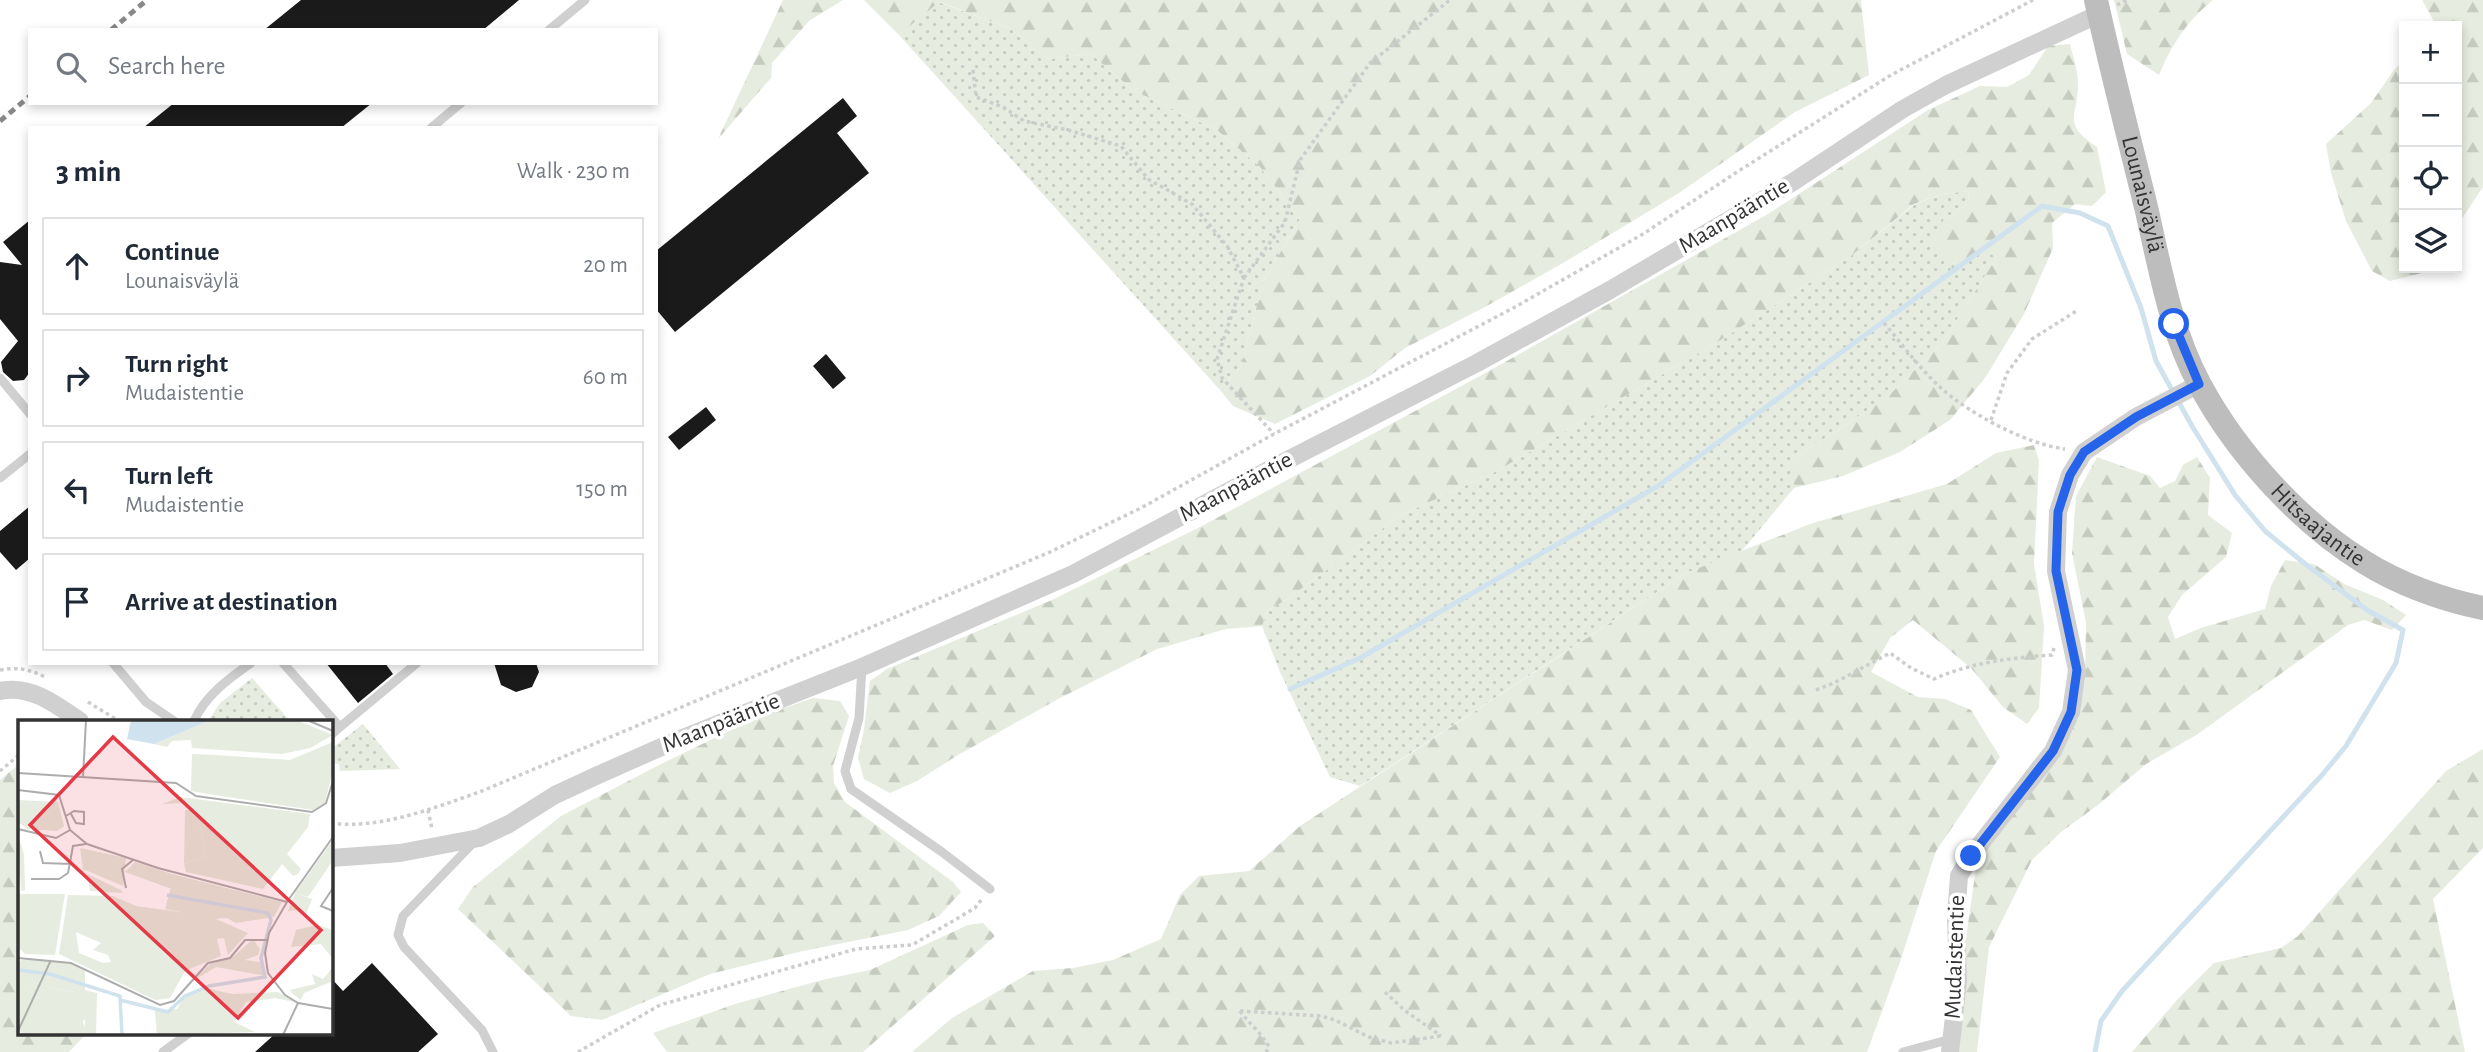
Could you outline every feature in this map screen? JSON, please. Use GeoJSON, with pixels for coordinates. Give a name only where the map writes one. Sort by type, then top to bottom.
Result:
{"type":"FeatureCollection","features":[{"type":"Feature","properties":{"kind":"street","name":"Lounaisväylä"},"geometry":{"type":"LineString","coordinates":[[2098,7],[2174,324],[2199,384]]}},
{"type":"Feature","properties":{"kind":"street","name":"Maanpääntie"},"geometry":{"type":"LineString","coordinates":[[332,858],[400,853],[479,838],[509,824],[555,795],[598,775],[675,741],[862,667],[1073,574],[1477,363],[1609,290],[1793,182],[1903,108],[2098,7]]}},
{"type":"Feature","properties":{"kind":"street","name":"Mudaistentie"},"geometry":{"type":"LineString","coordinates":[[1951,1046],[1958,981],[1956,917],[1959,876],[1971,856],[2053,751],[2071,712],[2077,670],[2056,571],[2058,512],[2070,475],[2084,452],[2136,417],[2199,384]]}},
{"type":"Feature","properties":{"kind":"street","name":"Hitsaajantie"},"geometry":{"type":"LineString","coordinates":[[2199,384],[2230,434],[2263,473],[2301,513],[2331,539],[2366,563],[2402,581],[2483,608]]}},
{"type":"Feature","properties":{"kind":"street"},"geometry":{"type":"LineString","coordinates":[[0,691],[40,695],[78,720]]}},
{"type":"Feature","properties":{"kind":"lane"},"geometry":{"type":"LineString","coordinates":[[552,28],[585,0]]}},
{"type":"Feature","properties":{"kind":"lane"},"geometry":{"type":"LineString","coordinates":[[433,126],[458,105]]}},
{"type":"Feature","properties":{"kind":"lane"},"geometry":{"type":"LineString","coordinates":[[0,379],[28,412]]}},
{"type":"Feature","properties":{"kind":"lane"},"geometry":{"type":"LineString","coordinates":[[0,478],[28,456]]}},
{"type":"Feature","properties":{"kind":"lane"},"geometry":{"type":"LineString","coordinates":[[115,665],[146,702],[173,720]]}},
{"type":"Feature","properties":{"kind":"lane"},"geometry":{"type":"LineString","coordinates":[[194,720],[201,706],[248,665]]}},
{"type":"Feature","properties":{"kind":"lane"},"geometry":{"type":"LineString","coordinates":[[285,665],[340,727]]}},
{"type":"Feature","properties":{"kind":"lane"},"geometry":{"type":"LineString","coordinates":[[332,733],[415,665]]}},
{"type":"Feature","properties":{"kind":"lane"},"geometry":{"type":"LineString","coordinates":[[862,667],[859,718],[845,771],[851,789],[990,889]]}},
{"type":"Feature","properties":{"kind":"lane"},"geometry":{"type":"LineString","coordinates":[[479,838],[403,916],[398,936],[404,947],[482,1030],[493,1052]]}},
{"type":"Feature","properties":{"kind":"lane"},"geometry":{"type":"LineString","coordinates":[[163,1052],[188,1034]]}},
{"type":"Feature","properties":{"kind":"lane"},"geometry":{"type":"LineString","coordinates":[[1903,1052],[1951,1046]]}},
{"type":"Feature","properties":{"kind":"path"},"geometry":{"type":"LineString","coordinates":[[1274,434],[1222,378],[1217,359],[1244,278],[1284,222],[1300,160],[1370,63],[1451,0]]}},
{"type":"Feature","properties":{"kind":"path"},"geometry":{"type":"LineString","coordinates":[[332,823],[373,822],[417,813],[482,791],[1050,552],[1141,508],[1585,268],[1643,234],[1891,75],[2033,0]]}},
{"type":"Feature","properties":{"kind":"path"},"geometry":{"type":"LineString","coordinates":[[974,70],[975,97],[1003,107],[1024,121],[1068,130],[1121,146],[1148,179],[1192,204],[1227,246],[1244,278]]}},
{"type":"Feature","properties":{"kind":"path"},"geometry":{"type":"LineString","coordinates":[[1991,420],[2007,373],[2032,340],[2078,310]]}},
{"type":"Feature","properties":{"kind":"path"},"geometry":{"type":"LineString","coordinates":[[1884,323],[1941,388],[1976,413],[2019,435],[2059,449],[2084,452]]}},
{"type":"Feature","properties":{"kind":"path"},"geometry":{"type":"LineString","coordinates":[[1816,690],[1835,683],[1890,653],[1934,679],[1964,667],[2052,655],[2066,620]]}},
{"type":"Feature","properties":{"kind":"path"},"geometry":{"type":"LineString","coordinates":[[0,771],[18,756]]}},
{"type":"Feature","properties":{"kind":"path"},"geometry":{"type":"LineString","coordinates":[[578,1052],[660,1005],[856,949],[912,945],[975,908],[990,889]]}},
{"type":"Feature","properties":{"kind":"path"},"geometry":{"type":"LineString","coordinates":[[1266,1052],[1269,1046],[1262,1034],[1240,1011],[1321,1016],[1369,1037],[1391,1043],[1441,1036],[1404,1010],[1385,992]]}},
{"type":"Feature","properties":{"kind":"green space"},"geometry":{"type":"Polygon","coordinates":[[[783,0],[843,0],[809,21],[772,63],[771,78],[718,139],[783,0]]]}},
{"type":"Feature","properties":{"kind":"green space"},"geometry":{"type":"Polygon","coordinates":[[[864,0],[1861,0],[1869,75],[1795,112],[1679,193],[1563,263],[1405,348],[1370,376],[1275,424],[1233,406],[1220,390],[1241,367],[1263,282],[1300,219],[1260,167],[1217,130],[1133,90],[1091,54],[1048,59],[1011,29],[939,2],[899,35],[864,0]]]}},
{"type":"Feature","properties":{"kind":"green space"},"geometry":{"type":"Polygon","coordinates":[[[2114,0],[2213,0],[2195,16],[2181,34],[2159,75],[2127,54],[2114,0]]]}},
{"type":"Feature","properties":{"kind":"green space"},"geometry":{"type":"Polygon","coordinates":[[[2422,0],[2483,0],[2483,187],[2462,218],[2462,21],[2434,21],[2422,0]]]}},
{"type":"Feature","properties":{"kind":"green space"},"geometry":{"type":"Polygon","coordinates":[[[938,2],[1011,29],[1048,59],[1091,54],[1133,90],[1217,130],[1260,167],[1300,219],[1263,282],[1241,367],[1220,390],[899,35],[938,2]]]}},
{"type":"Feature","properties":{"kind":"green space"},"geometry":{"type":"Polygon","coordinates":[[[2070,44],[2078,79],[2075,125],[2086,139],[2097,147],[2106,192],[2092,206],[2075,204],[2052,223],[2053,248],[2024,314],[1985,378],[1950,420],[1900,452],[1843,476],[1794,488],[1794,464],[1808,449],[1885,399],[1942,343],[1997,257],[1982,251],[1955,272],[1929,242],[1944,219],[1968,204],[1969,191],[1942,194],[1914,204],[1851,256],[1716,343],[1497,471],[1401,515],[1286,600],[1268,610],[1262,626],[1226,629],[1157,649],[1060,698],[917,781],[890,793],[864,779],[858,758],[870,681],[887,669],[1052,600],[1202,526],[1480,376],[1768,214],[1928,110],[1980,86],[2007,87],[2029,75],[2048,46],[2070,44]]]}},
{"type":"Feature","properties":{"kind":"green space"},"geometry":{"type":"Polygon","coordinates":[[[2399,66],[2399,273],[2422,273],[2390,281],[2372,271],[2346,221],[2331,173],[2326,144],[2371,103],[2399,66]]]}},
{"type":"Feature","properties":{"kind":"green space"},"geometry":{"type":"Polygon","coordinates":[[[1969,191],[1968,204],[1944,219],[1982,250],[1997,257],[1942,343],[1885,399],[1808,449],[1794,464],[1794,488],[1741,552],[1686,573],[1360,786],[1330,777],[1280,672],[1262,626],[1268,610],[1286,600],[1401,515],[1497,471],[1716,343],[1851,256],[1915,204],[1942,194],[1969,191]]]}},
{"type":"Feature","properties":{"kind":"green space"},"geometry":{"type":"Polygon","coordinates":[[[2034,445],[2039,461],[2034,564],[2044,626],[2039,708],[2027,724],[2003,707],[1971,668],[1913,620],[1890,638],[1871,672],[1918,697],[1945,699],[1971,710],[2000,757],[1936,851],[1867,1052],[912,1052],[952,1018],[1033,971],[1073,968],[1113,960],[1161,939],[1180,895],[1199,876],[1249,871],[1300,826],[1686,573],[1810,524],[1947,484],[1996,453],[2034,445]]]}},
{"type":"Feature","properties":{"kind":"green space"},"geometry":{"type":"Polygon","coordinates":[[[2097,457],[2150,476],[2160,488],[2175,481],[2183,465],[2197,457],[2210,478],[2208,515],[2232,533],[2226,557],[2182,595],[2168,617],[2175,639],[2201,628],[2265,609],[2271,586],[2285,560],[2314,564],[2344,584],[2383,600],[2406,615],[2392,630],[2364,620],[2348,625],[2198,734],[2146,764],[2061,832],[2032,860],[1989,947],[1977,1052],[1958,1052],[1963,959],[1977,861],[2072,732],[2085,681],[2086,623],[2072,553],[2076,496],[2097,457]]]}},
{"type":"Feature","properties":{"kind":"green space"},"geometry":{"type":"Polygon","coordinates":[[[252,678],[289,720],[209,720],[220,703],[252,678]]]}},
{"type":"Feature","properties":{"kind":"green space"},"geometry":{"type":"Polygon","coordinates":[[[813,698],[840,701],[849,716],[833,766],[834,783],[845,802],[953,882],[961,892],[939,916],[908,930],[803,951],[710,974],[602,1020],[571,1016],[458,909],[473,887],[561,816],[758,717],[813,698]]]}},
{"type":"Feature","properties":{"kind":"green space"},"geometry":{"type":"Polygon","coordinates":[[[363,724],[400,769],[340,771],[339,764],[332,763],[332,748],[363,724]]]}},
{"type":"Feature","properties":{"kind":"green space"},"geometry":{"type":"Polygon","coordinates":[[[2483,749],[2483,848],[2433,899],[2465,1052],[2132,1052],[2177,1000],[2214,963],[2281,948],[2298,936],[2446,771],[2483,749]]]}},
{"type":"Feature","properties":{"kind":"green space"},"geometry":{"type":"Polygon","coordinates":[[[18,765],[18,1034],[86,1034],[69,1052],[0,1052],[0,780],[18,765]]]}},
{"type":"Feature","properties":{"kind":"green space"},"geometry":{"type":"Polygon","coordinates":[[[983,923],[995,936],[863,1052],[667,1052],[653,1033],[735,1004],[870,970],[968,925],[983,923]]]}},
{"type":"Feature","properties":{"kind":"building"},"geometry":{"type":"Polygon","coordinates":[[[301,0],[519,0],[485,28],[266,28],[301,0]]]}},
{"type":"Feature","properties":{"kind":"building"},"geometry":{"type":"Polygon","coordinates":[[[843,98],[857,116],[837,133],[869,173],[675,332],[658,311],[658,249],[843,98]]]}},
{"type":"Feature","properties":{"kind":"building"},"geometry":{"type":"Polygon","coordinates":[[[172,105],[370,105],[343,126],[145,126],[172,105]]]}},
{"type":"Feature","properties":{"kind":"building"},"geometry":{"type":"Polygon","coordinates":[[[28,222],[28,375],[24,380],[13,381],[3,372],[1,362],[18,341],[0,319],[0,262],[22,265],[3,242],[28,222]]]}},
{"type":"Feature","properties":{"kind":"building"},"geometry":{"type":"Polygon","coordinates":[[[826,354],[846,378],[833,389],[813,366],[826,354]]]}},
{"type":"Feature","properties":{"kind":"building"},"geometry":{"type":"Polygon","coordinates":[[[706,407],[716,420],[679,450],[668,437],[706,407]]]}},
{"type":"Feature","properties":{"kind":"building"},"geometry":{"type":"Polygon","coordinates":[[[28,508],[28,560],[16,570],[0,552],[0,531],[28,508]]]}},
{"type":"Feature","properties":{"kind":"building"},"geometry":{"type":"Polygon","coordinates":[[[328,665],[386,665],[393,674],[358,703],[328,665]]]}},
{"type":"Feature","properties":{"kind":"building"},"geometry":{"type":"Polygon","coordinates":[[[495,665],[537,665],[539,672],[532,687],[516,692],[501,685],[495,665]]]}},
{"type":"Feature","properties":{"kind":"building"},"geometry":{"type":"Polygon","coordinates":[[[372,963],[438,1034],[418,1052],[255,1052],[275,1034],[332,1034],[332,979],[343,991],[372,963]]]}},
{"type":"Feature","properties":{"kind":"waterway"},"geometry":{"type":"LineString","coordinates":[[1290,689],[1360,658],[1658,486],[2042,206],[2080,213],[2108,226],[2141,308],[2156,361],[2235,495],[2265,531],[2304,563],[2367,610],[2403,630],[2396,663],[2346,746],[2122,991],[2101,1021],[2095,1052]]}},
{"type":"Feature","properties":{"kind":"railway"},"geometry":{"type":"LineString","coordinates":[[113,28],[147,0]]}},
{"type":"Feature","properties":{"kind":"railway"},"geometry":{"type":"LineString","coordinates":[[0,121],[28,98]]}},
{"type":"Feature","properties":{"kind":"route"},"geometry":{"type":"LineString","coordinates":[[1971,856],[2053,751],[2071,712],[2077,670],[2056,571],[2058,512],[2070,475],[2084,452],[2136,417],[2199,384],[2174,324]]}}]}
